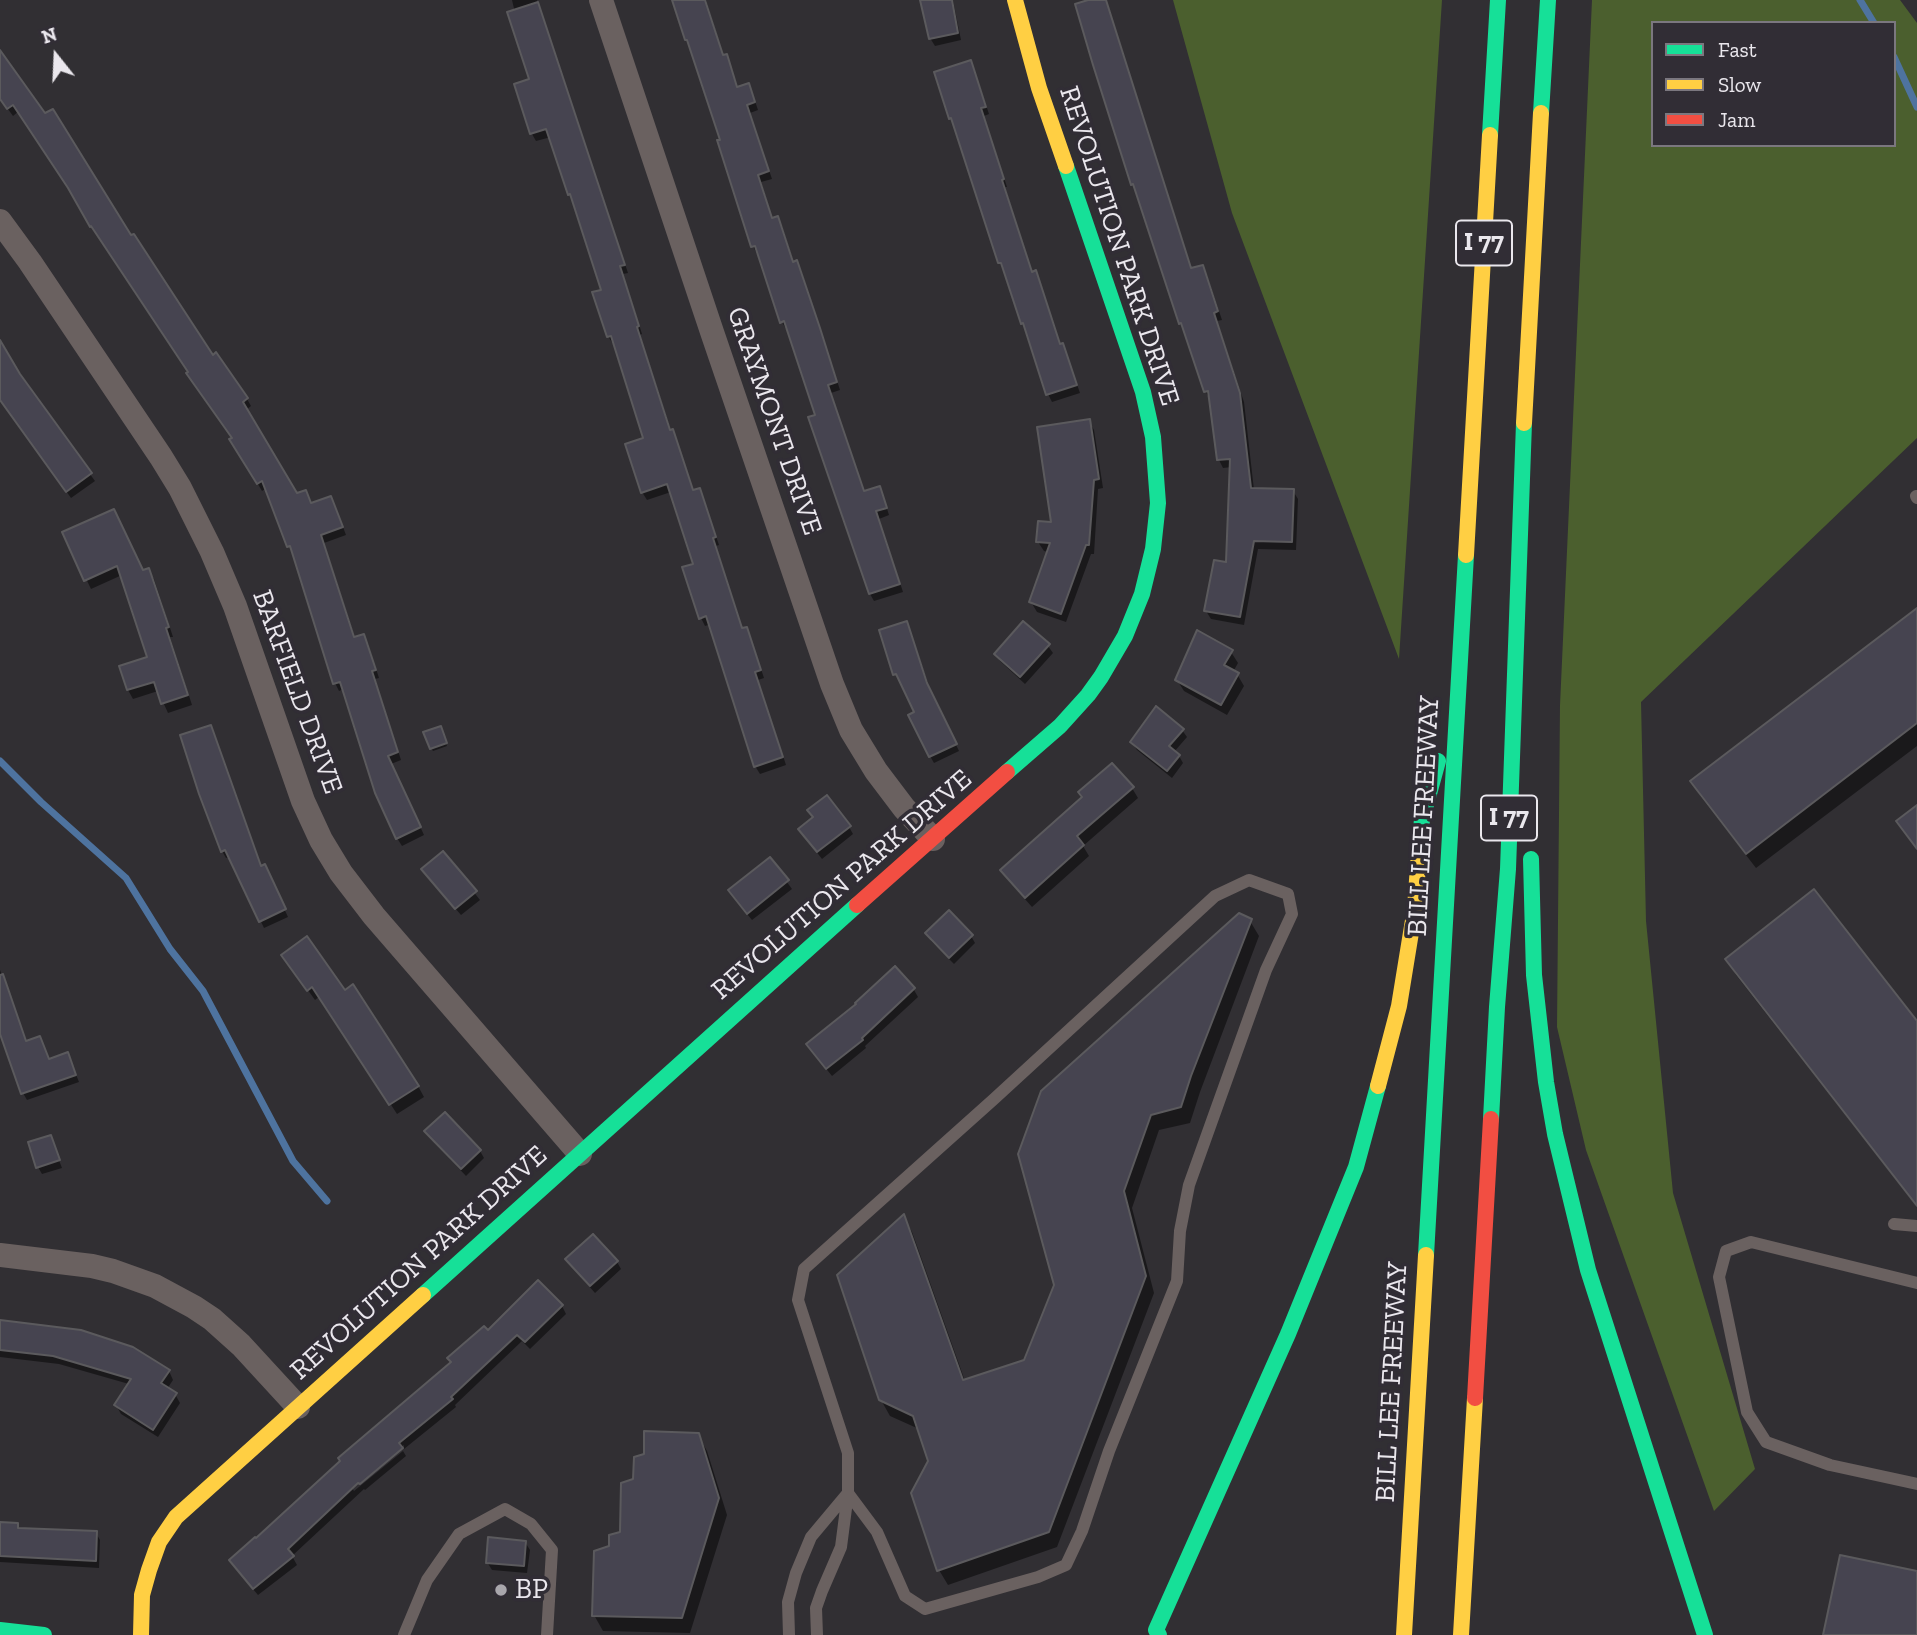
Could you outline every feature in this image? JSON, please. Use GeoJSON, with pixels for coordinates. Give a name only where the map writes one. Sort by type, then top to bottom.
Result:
{"type":"FeatureCollection","features":[{"type":"Feature","properties":{"kind":"main road","name":"REVOLUTION PARK DRIVE"},"geometry":{"type":"LineString","coordinates":[[141,1635],[142,1595],[149,1570],[159,1542],[176,1517],[1060,726],[1101,677],[1125,636],[1142,594],[1153,549],[1158,503],[1153,437],[1143,393],[1039,88],[1014,0]]}},
{"type":"Feature","properties":{"kind":"main road","name":"BILL LEE FREEWAY"},"geometry":{"type":"LineString","coordinates":[[1404,1635],[1498,0]]}},
{"type":"Feature","properties":{"kind":"main road","name":"I 77"},"geometry":{"type":"LineString","coordinates":[[1461,1635],[1496,1020],[1508,869],[1528,347],[1548,0]]}},
{"type":"Feature","properties":{"kind":"main road"},"geometry":{"type":"LineString","coordinates":[[1518,565],[1529,728]]}},
{"type":"Feature","properties":{"kind":"main road"},"geometry":{"type":"LineString","coordinates":[[1153,1633],[1288,1334],[1356,1167],[1399,1006],[1415,908],[1422,819],[1457,692]]}},
{"type":"Feature","properties":{"kind":"main road"},"geometry":{"type":"LineString","coordinates":[[1531,848],[1534,975],[1546,1082],[1555,1134],[1588,1270],[1705,1635]]}},
{"type":"Feature","properties":{"kind":"main road"},"geometry":{"type":"LineString","coordinates":[[0,1630],[44,1635]]}},
{"type":"Feature","properties":{"kind":"street","name":"GRAYMONT DRIVE"},"geometry":{"type":"LineString","coordinates":[[601,0],[832,684],[851,730],[876,771],[904,808],[933,839]]}},
{"type":"Feature","properties":{"kind":"street","name":"BARFIELD DRIVE"},"geometry":{"type":"LineString","coordinates":[[0,221],[38,273],[180,488],[212,552],[235,607],[303,801],[321,840],[341,873],[374,916],[580,1154]]}},
{"type":"Feature","properties":{"kind":"street"},"geometry":{"type":"LineString","coordinates":[[0,1255],[92,1266],[155,1286],[212,1319],[241,1345],[298,1407]]}},
{"type":"Feature","properties":{"kind":"lane"},"geometry":{"type":"LineString","coordinates":[[817,1635],[816,1608],[841,1547],[848,1493],[848,1452],[798,1300],[804,1269],[995,1099],[1214,897],[1249,880],[1288,894],[1292,914],[1266,970],[1189,1185],[1180,1231],[1177,1281],[1109,1451],[1082,1531],[1066,1565],[1038,1577],[925,1609],[905,1596],[877,1532],[848,1493]]}},
{"type":"Feature","properties":{"kind":"lane"},"geometry":{"type":"LineString","coordinates":[[1894,1224],[1917,1226]]}},
{"type":"Feature","properties":{"kind":"lane"},"geometry":{"type":"LineString","coordinates":[[1917,1283],[1751,1242],[1726,1251],[1719,1277],[1747,1412],[1766,1442],[1829,1465],[1917,1484]]}},
{"type":"Feature","properties":{"kind":"lane"},"geometry":{"type":"LineString","coordinates":[[789,1635],[788,1602],[796,1573],[811,1537],[848,1493]]}},
{"type":"Feature","properties":{"kind":"lane"},"geometry":{"type":"LineString","coordinates":[[404,1635],[427,1580],[459,1534],[505,1509],[531,1524],[552,1550],[547,1635]]}},
{"type":"Feature","properties":{"kind":"green space"},"geometry":{"type":"Polygon","coordinates":[[[1173,0],[1442,0],[1399,659],[1232,213],[1173,0]]]}},
{"type":"Feature","properties":{"kind":"green space"},"geometry":{"type":"Polygon","coordinates":[[[1592,0],[1900,0],[1917,23],[1917,438],[1641,702],[1646,921],[1673,1193],[1755,1469],[1714,1511],[1586,1150],[1557,1027],[1560,705],[1592,0]]]}},
{"type":"Feature","properties":{"kind":"building"},"geometry":{"type":"Polygon","coordinates":[[[672,0],[705,0],[737,87],[749,83],[755,102],[747,105],[769,171],[758,175],[772,218],[778,216],[793,262],[797,260],[820,328],[837,382],[828,385],[864,491],[880,486],[887,508],[876,511],[900,584],[869,594],[808,417],[815,415],[784,321],[780,323],[755,246],[751,247],[717,140],[720,140],[672,0]]]}},
{"type":"Feature","properties":{"kind":"building"},"geometry":{"type":"Polygon","coordinates":[[[920,0],[952,0],[958,33],[929,39],[920,0]]]}},
{"type":"Feature","properties":{"kind":"building"},"geometry":{"type":"Polygon","coordinates":[[[1088,0],[1106,0],[1191,268],[1203,265],[1218,311],[1214,313],[1240,393],[1251,488],[1294,489],[1292,542],[1254,541],[1240,617],[1204,611],[1214,560],[1226,562],[1230,459],[1217,460],[1208,391],[1204,392],[1181,323],[1179,324],[1093,65],[1075,4],[1088,0]]]}},
{"type":"Feature","properties":{"kind":"building"},"geometry":{"type":"Polygon","coordinates":[[[538,2],[625,265],[620,266],[670,430],[673,429],[693,490],[700,488],[742,628],[747,627],[761,670],[755,672],[783,757],[754,767],[706,616],[699,619],[682,567],[693,564],[667,484],[641,493],[625,444],[643,438],[611,336],[607,337],[592,292],[601,290],[570,194],[568,195],[546,129],[530,134],[514,84],[529,79],[507,12],[538,2]]]}},
{"type":"Feature","properties":{"kind":"building"},"geometry":{"type":"Polygon","coordinates":[[[0,50],[45,113],[53,109],[131,235],[134,234],[213,355],[216,352],[248,398],[243,402],[297,493],[306,490],[311,503],[331,496],[343,527],[321,535],[354,637],[364,634],[376,670],[372,671],[398,752],[388,756],[421,827],[396,839],[375,793],[340,682],[333,684],[290,546],[287,547],[262,481],[257,484],[229,439],[232,438],[186,373],[188,372],[90,227],[68,188],[13,105],[7,109],[0,99],[0,50]]]}},
{"type":"Feature","properties":{"kind":"building"},"geometry":{"type":"Polygon","coordinates":[[[971,60],[986,107],[981,108],[1032,272],[1036,270],[1060,344],[1063,343],[1077,385],[1046,395],[1023,323],[1021,324],[1001,263],[998,263],[934,72],[971,60]]]}},
{"type":"Feature","properties":{"kind":"building"},"geometry":{"type":"Polygon","coordinates":[[[0,340],[20,374],[92,473],[66,492],[0,400],[0,340]]]}},
{"type":"Feature","properties":{"kind":"building"},"geometry":{"type":"Polygon","coordinates":[[[1090,419],[1099,479],[1094,480],[1089,545],[1086,545],[1061,614],[1029,602],[1050,543],[1036,542],[1038,521],[1051,522],[1037,427],[1090,419]]]}},
{"type":"Feature","properties":{"kind":"building"},"geometry":{"type":"Polygon","coordinates":[[[114,509],[143,570],[149,568],[188,695],[161,704],[154,682],[127,690],[119,666],[147,657],[117,566],[84,581],[62,532],[114,509]]]}},
{"type":"Feature","properties":{"kind":"building"},"geometry":{"type":"Polygon","coordinates":[[[1917,608],[1917,723],[1746,854],[1690,781],[1917,608]]]}},
{"type":"Feature","properties":{"kind":"building"},"geometry":{"type":"Polygon","coordinates":[[[907,621],[927,683],[957,744],[929,757],[908,715],[914,712],[896,674],[893,675],[879,630],[907,621]]]}},
{"type":"Feature","properties":{"kind":"building"},"geometry":{"type":"Polygon","coordinates":[[[1023,621],[1050,644],[1020,677],[994,654],[1023,621]]]}},
{"type":"Feature","properties":{"kind":"building"},"geometry":{"type":"Polygon","coordinates":[[[1197,630],[1233,650],[1224,665],[1239,673],[1221,705],[1175,680],[1197,630]]]}},
{"type":"Feature","properties":{"kind":"building"},"geometry":{"type":"Polygon","coordinates":[[[1156,706],[1184,729],[1169,746],[1180,755],[1167,771],[1130,742],[1156,706]]]}},
{"type":"Feature","properties":{"kind":"building"},"geometry":{"type":"Polygon","coordinates":[[[211,725],[261,866],[265,864],[286,909],[259,922],[225,850],[221,852],[180,735],[211,725]]]}},
{"type":"Feature","properties":{"kind":"building"},"geometry":{"type":"Polygon","coordinates":[[[441,726],[447,743],[430,749],[423,732],[441,726]]]}},
{"type":"Feature","properties":{"kind":"building"},"geometry":{"type":"Polygon","coordinates":[[[1112,763],[1134,787],[1077,836],[1084,845],[1025,898],[1000,870],[1082,797],[1078,792],[1112,763]]]}},
{"type":"Feature","properties":{"kind":"building"},"geometry":{"type":"Polygon","coordinates":[[[827,795],[851,826],[817,852],[798,829],[813,817],[807,810],[827,795]]]}},
{"type":"Feature","properties":{"kind":"building"},"geometry":{"type":"Polygon","coordinates":[[[1917,805],[1917,849],[1896,821],[1917,805]]]}},
{"type":"Feature","properties":{"kind":"building"},"geometry":{"type":"Polygon","coordinates":[[[443,851],[477,891],[455,909],[421,869],[443,851]]]}},
{"type":"Feature","properties":{"kind":"building"},"geometry":{"type":"Polygon","coordinates":[[[770,857],[789,880],[747,914],[728,890],[770,857]]]}},
{"type":"Feature","properties":{"kind":"building"},"geometry":{"type":"Polygon","coordinates":[[[1814,889],[1917,1021],[1917,1206],[1725,959],[1814,889]]]}},
{"type":"Feature","properties":{"kind":"building"},"geometry":{"type":"Polygon","coordinates":[[[949,910],[973,935],[949,958],[925,933],[949,910]]]}},
{"type":"Feature","properties":{"kind":"building"},"geometry":{"type":"Polygon","coordinates":[[[1239,913],[1252,919],[1181,1107],[1151,1115],[1124,1191],[1146,1276],[1049,1532],[937,1571],[911,1493],[928,1461],[913,1416],[879,1400],[837,1275],[904,1214],[963,1380],[1024,1360],[1054,1285],[1018,1154],[1041,1091],[1239,913]]]}},
{"type":"Feature","properties":{"kind":"building"},"geometry":{"type":"Polygon","coordinates":[[[307,936],[345,990],[353,984],[419,1086],[389,1105],[312,987],[307,991],[281,955],[307,936]]]}},
{"type":"Feature","properties":{"kind":"building"},"geometry":{"type":"Polygon","coordinates":[[[895,966],[915,988],[862,1038],[863,1040],[826,1069],[806,1044],[856,1004],[895,966]]]}},
{"type":"Feature","properties":{"kind":"building"},"geometry":{"type":"Polygon","coordinates":[[[3,974],[26,1041],[40,1036],[49,1059],[68,1052],[76,1075],[21,1094],[0,1034],[0,975],[3,974]]]}},
{"type":"Feature","properties":{"kind":"building"},"geometry":{"type":"Polygon","coordinates":[[[445,1112],[481,1150],[461,1169],[424,1131],[445,1112]]]}},
{"type":"Feature","properties":{"kind":"building"},"geometry":{"type":"Polygon","coordinates":[[[51,1135],[60,1160],[36,1168],[28,1142],[51,1135]]]}},
{"type":"Feature","properties":{"kind":"building"},"geometry":{"type":"Polygon","coordinates":[[[593,1234],[618,1261],[590,1286],[565,1259],[593,1234]]]}},
{"type":"Feature","properties":{"kind":"building"},"geometry":{"type":"Polygon","coordinates":[[[538,1280],[563,1305],[525,1342],[517,1335],[451,1397],[453,1399],[399,1443],[403,1448],[358,1483],[288,1549],[294,1556],[253,1589],[229,1560],[340,1461],[338,1458],[451,1362],[447,1358],[484,1326],[488,1330],[538,1280]]]}},
{"type":"Feature","properties":{"kind":"building"},"geometry":{"type":"Polygon","coordinates":[[[0,1320],[81,1330],[133,1347],[170,1370],[161,1383],[177,1393],[153,1430],[114,1405],[131,1379],[53,1356],[0,1350],[0,1320]]]}},
{"type":"Feature","properties":{"kind":"building"},"geometry":{"type":"Polygon","coordinates":[[[644,1431],[699,1433],[719,1498],[682,1618],[592,1616],[594,1551],[609,1546],[609,1535],[620,1532],[621,1483],[633,1479],[634,1457],[644,1454],[644,1431]]]}},
{"type":"Feature","properties":{"kind":"building"},"geometry":{"type":"Polygon","coordinates":[[[0,1522],[18,1523],[18,1528],[97,1531],[96,1561],[0,1556],[0,1522]]]}},
{"type":"Feature","properties":{"kind":"building"},"geometry":{"type":"Polygon","coordinates":[[[488,1537],[526,1541],[524,1566],[486,1563],[488,1537]]]}},
{"type":"Feature","properties":{"kind":"building"},"geometry":{"type":"Polygon","coordinates":[[[1840,1555],[1917,1571],[1917,1635],[1823,1635],[1840,1555]]]}},
{"type":"Feature","properties":{"kind":"waterway"},"geometry":{"type":"LineString","coordinates":[[1860,0],[1873,21]]}},
{"type":"Feature","properties":{"kind":"waterway"},"geometry":{"type":"LineString","coordinates":[[1896,61],[1917,107]]}},
{"type":"Feature","properties":{"kind":"waterway"},"geometry":{"type":"LineString","coordinates":[[0,761],[41,802],[126,878],[170,949],[203,991],[293,1161],[327,1201]]}},
{"type":"Feature","properties":{"kind":"traffic: fast"},"geometry":{"type":"LineString","coordinates":[[1490,135],[1498,0]]}},
{"type":"Feature","properties":{"kind":"traffic: fast"},"geometry":{"type":"LineString","coordinates":[[1541,113],[1548,0]]}},
{"type":"Feature","properties":{"kind":"traffic: fast"},"geometry":{"type":"LineString","coordinates":[[1007,772],[1060,726],[1088,695],[1125,636],[1142,594],[1153,549],[1158,503],[1153,437],[1143,392],[1066,166]]}},
{"type":"Feature","properties":{"kind":"traffic: fast"},"geometry":{"type":"LineString","coordinates":[[1491,1119],[1508,869],[1524,423]]}},
{"type":"Feature","properties":{"kind":"traffic: fast"},"geometry":{"type":"LineString","coordinates":[[1426,1255],[1466,555]]}},
{"type":"Feature","properties":{"kind":"traffic: fast"},"geometry":{"type":"LineString","coordinates":[[1419,852],[1422,819],[1438,761]]}},
{"type":"Feature","properties":{"kind":"traffic: fast"},"geometry":{"type":"LineString","coordinates":[[1531,859],[1534,975],[1546,1082],[1555,1134],[1588,1270],[1705,1635]]}},
{"type":"Feature","properties":{"kind":"traffic: fast"},"geometry":{"type":"LineString","coordinates":[[423,1295],[857,905]]}},
{"type":"Feature","properties":{"kind":"traffic: fast"},"geometry":{"type":"LineString","coordinates":[[1159,1635],[1156,1630],[1288,1334],[1356,1167],[1378,1086]]}},
{"type":"Feature","properties":{"kind":"traffic: fast"},"geometry":{"type":"LineString","coordinates":[[0,1630],[44,1635]]}},
{"type":"Feature","properties":{"kind":"traffic: slow"},"geometry":{"type":"LineString","coordinates":[[1015,0],[1039,88],[1066,166]]}},
{"type":"Feature","properties":{"kind":"traffic: slow"},"geometry":{"type":"LineString","coordinates":[[1524,423],[1541,113]]}},
{"type":"Feature","properties":{"kind":"traffic: slow"},"geometry":{"type":"LineString","coordinates":[[1466,555],[1490,135]]}},
{"type":"Feature","properties":{"kind":"traffic: slow"},"geometry":{"type":"LineString","coordinates":[[1378,1086],[1399,1006],[1415,908],[1419,852]]}},
{"type":"Feature","properties":{"kind":"traffic: slow"},"geometry":{"type":"LineString","coordinates":[[1404,1635],[1426,1255]]}},
{"type":"Feature","properties":{"kind":"traffic: slow"},"geometry":{"type":"LineString","coordinates":[[141,1635],[142,1595],[149,1570],[159,1542],[176,1517],[423,1295]]}},
{"type":"Feature","properties":{"kind":"traffic: slow"},"geometry":{"type":"LineString","coordinates":[[1461,1635],[1475,1398]]}},
{"type":"Feature","properties":{"kind":"traffic: jam"},"geometry":{"type":"LineString","coordinates":[[857,905],[1007,772]]}},
{"type":"Feature","properties":{"kind":"traffic: jam"},"geometry":{"type":"LineString","coordinates":[[1475,1398],[1491,1119]]}},
{"type":"Feature","properties":{"kind":"place","name":"BP"},"geometry":{"type":"Point","coordinates":[501,1590]}}]}
